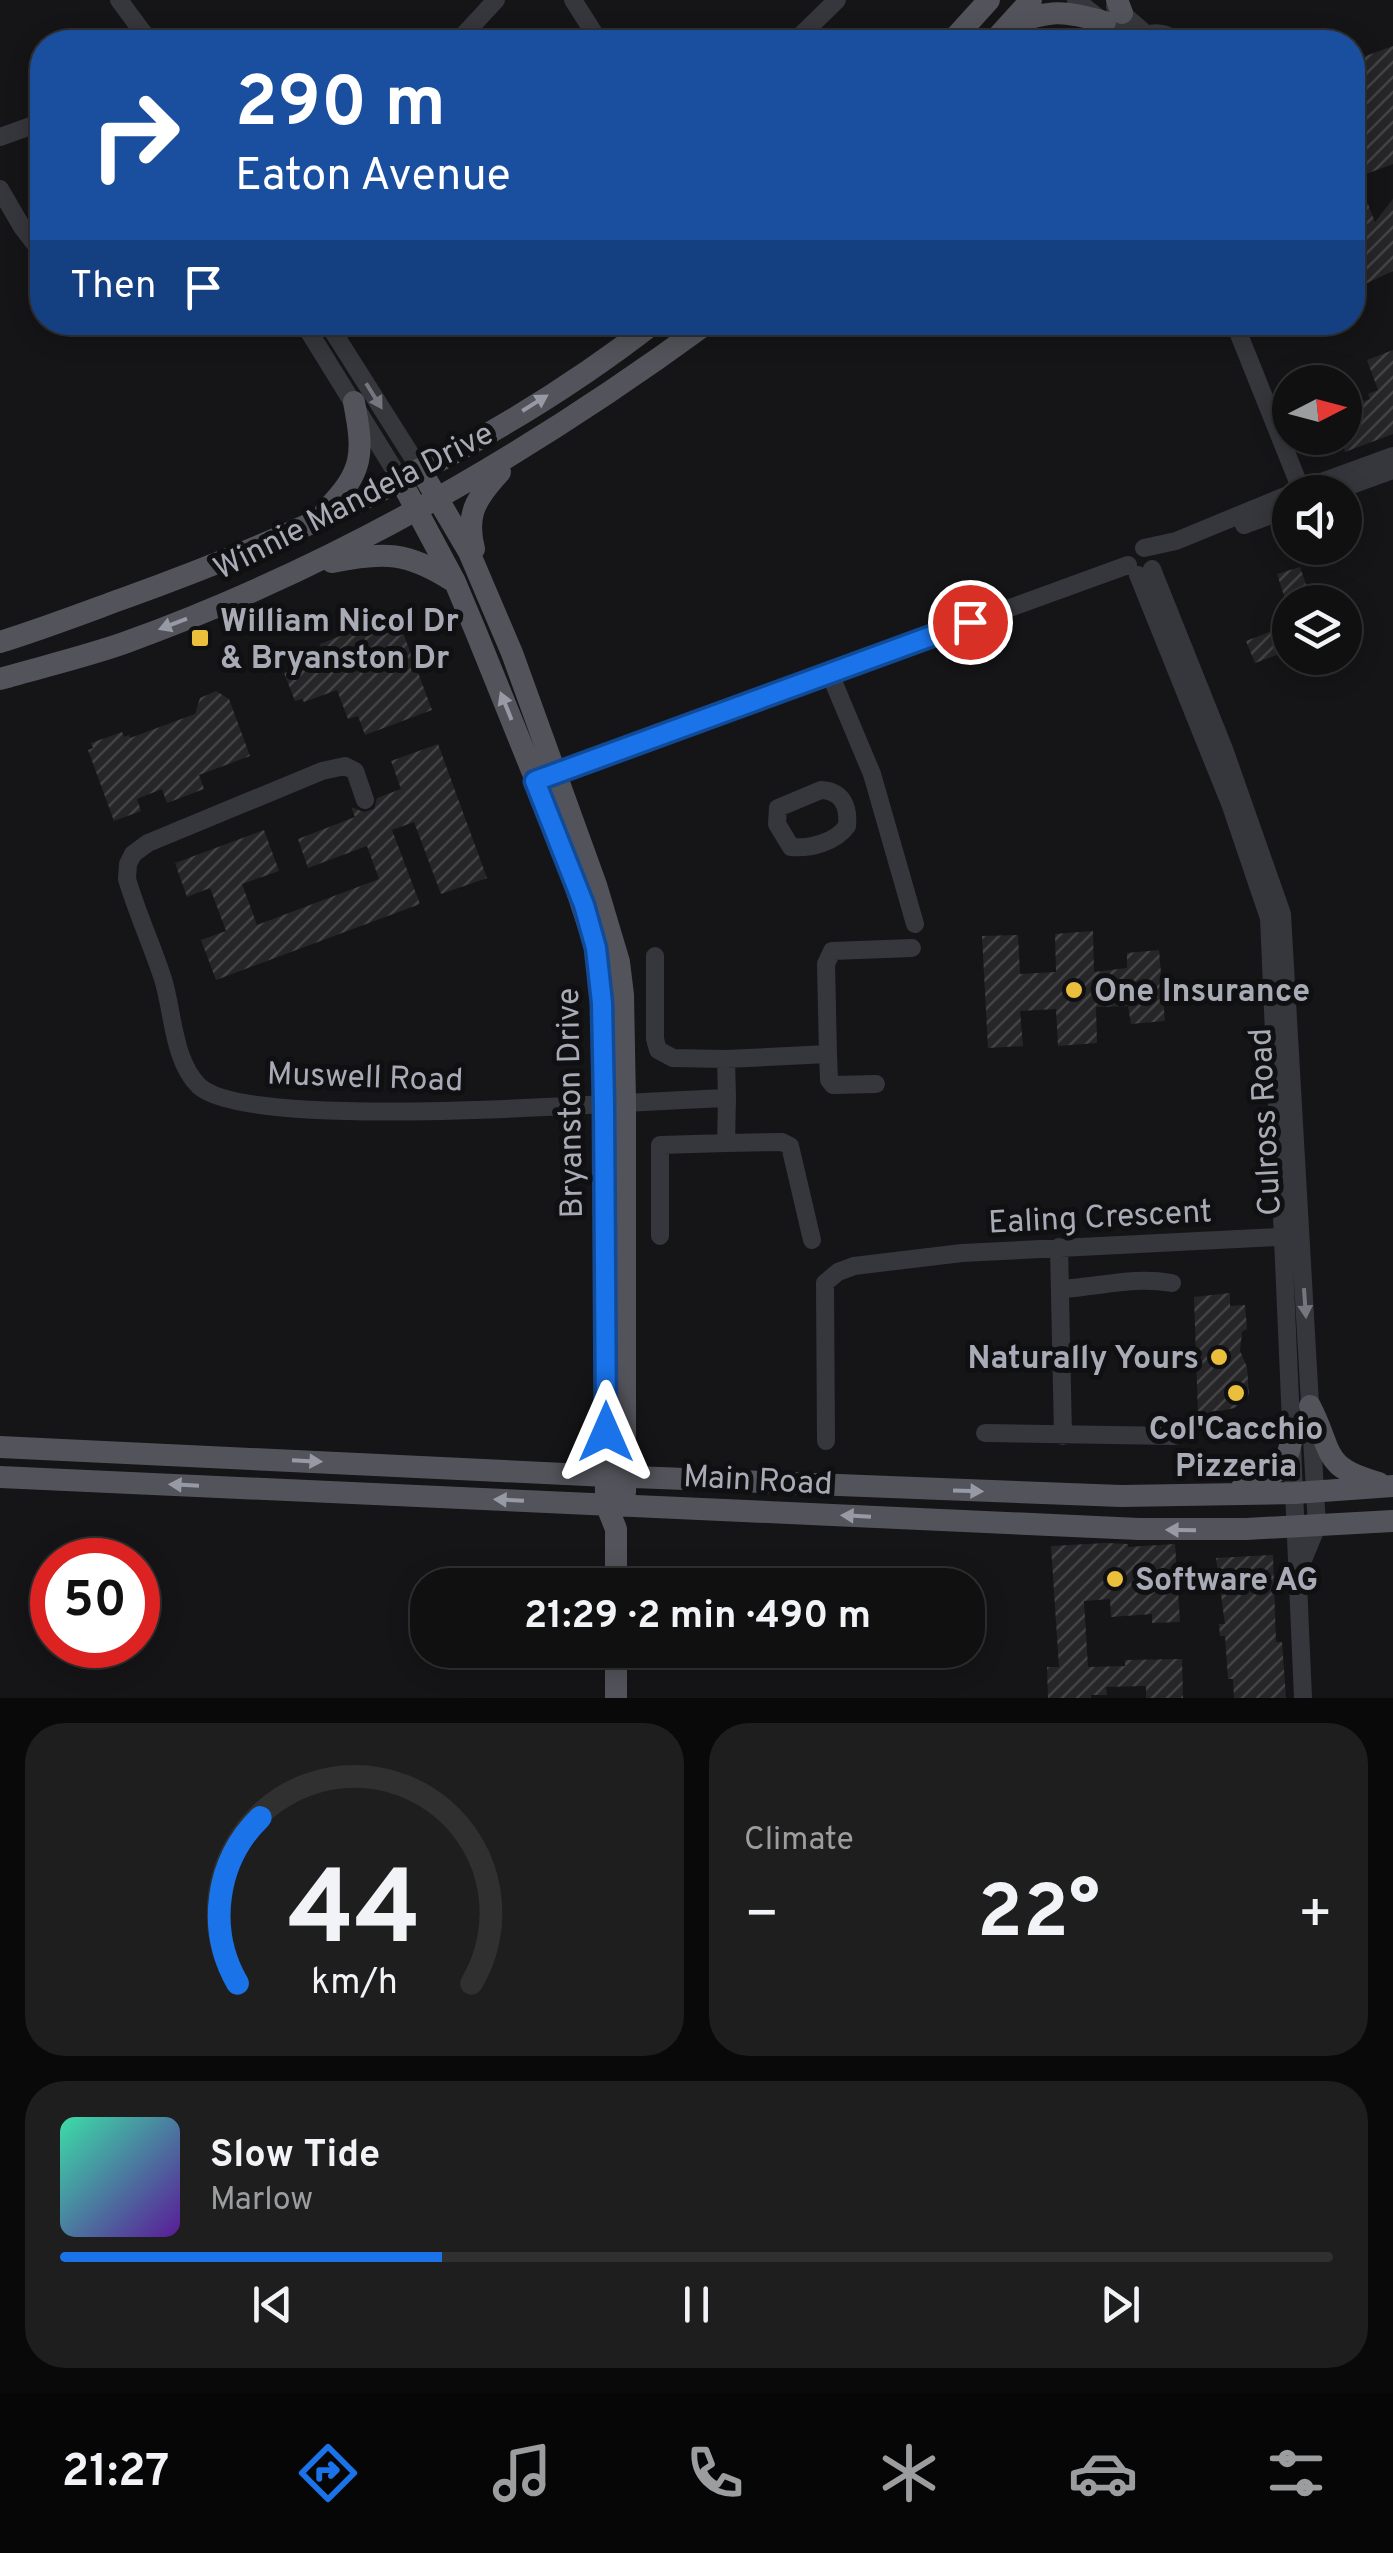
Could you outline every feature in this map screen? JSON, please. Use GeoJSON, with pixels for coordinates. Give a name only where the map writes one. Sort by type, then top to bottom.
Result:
{"type":"FeatureCollection","features":[{"type":"Feature","properties":{"kind":"main road"},"geometry":{"type":"LineString","coordinates":[[962,30],[989,0]]}},
{"type":"Feature","properties":{"kind":"main road"},"geometry":{"type":"LineString","coordinates":[[1004,30],[1031,0]]}},
{"type":"Feature","properties":{"kind":"main road"},"geometry":{"type":"LineString","coordinates":[[1010,24],[1050,11],[1113,9]]}},
{"type":"Feature","properties":{"kind":"main road","name":"Winnie Mandela Drive"},"geometry":{"type":"LineString","coordinates":[[0,642],[173,581],[316,520],[410,474],[535,404],[636,335]]}},
{"type":"Feature","properties":{"kind":"main road","name":"Winnie Mandela Drive"},"geometry":{"type":"LineString","coordinates":[[0,678],[122,644],[295,572],[429,504],[528,446],[691,335]]}},
{"type":"Feature","properties":{"kind":"main road"},"geometry":{"type":"LineString","coordinates":[[316,520],[342,493],[359,463],[362,450],[354,402]]}},
{"type":"Feature","properties":{"kind":"main road"},"geometry":{"type":"LineString","coordinates":[[481,580],[470,527],[472,507],[499,473],[528,446]]}},
{"type":"Feature","properties":{"kind":"main road","name":"Bryanston Drive"},"geometry":{"type":"LineString","coordinates":[[410,474],[481,580],[545,777]]}},
{"type":"Feature","properties":{"kind":"main road","name":"Bryanston Drive"},"geometry":{"type":"LineString","coordinates":[[429,504],[455,582],[545,777],[619,962],[623,995],[615,1103],[606,1432],[616,1477]]}},
{"type":"Feature","properties":{"kind":"main road"},"geometry":{"type":"LineString","coordinates":[[295,572],[358,556],[392,554],[418,562],[455,582]]}},
{"type":"Feature","properties":{"kind":"main road","name":"Bryanston Drive"},"geometry":{"type":"LineString","coordinates":[[615,1103],[616,1568]]}},
{"type":"Feature","properties":{"kind":"main road"},"geometry":{"type":"LineString","coordinates":[[1310,1406],[1330,1458],[1359,1478],[1392,1486]]}},
{"type":"Feature","properties":{"kind":"main road"},"geometry":{"type":"LineString","coordinates":[[1224,1496],[1278,1472],[1290,1452],[1293,1430]]}},
{"type":"Feature","properties":{"kind":"main road"},"geometry":{"type":"LineString","coordinates":[[562,1474],[585,1460],[606,1432]]}},
{"type":"Feature","properties":{"kind":"main road","name":"Main Road"},"geometry":{"type":"LineString","coordinates":[[0,1447],[616,1477],[1120,1496],[1224,1496],[1392,1486]]}},
{"type":"Feature","properties":{"kind":"main road","name":"Main Road"},"geometry":{"type":"LineString","coordinates":[[0,1477],[1140,1530],[1393,1520]]}},
{"type":"Feature","properties":{"kind":"main road"},"geometry":{"type":"LineString","coordinates":[[618,1568],[622,1543],[633,1524],[650,1514],[675,1508]]}},
{"type":"Feature","properties":{"kind":"main road"},"geometry":{"type":"LineString","coordinates":[[616,1668],[616,1698]]}},
{"type":"Feature","properties":{"kind":"street"},"geometry":{"type":"LineString","coordinates":[[118,0],[132,30]]}},
{"type":"Feature","properties":{"kind":"street"},"geometry":{"type":"LineString","coordinates":[[118,0],[141,30]]}},
{"type":"Feature","properties":{"kind":"street"},"geometry":{"type":"LineString","coordinates":[[469,30],[496,0]]}},
{"type":"Feature","properties":{"kind":"street"},"geometry":{"type":"LineString","coordinates":[[573,0],[589,30]]}},
{"type":"Feature","properties":{"kind":"street"},"geometry":{"type":"LineString","coordinates":[[806,30],[837,0]]}},
{"type":"Feature","properties":{"kind":"street"},"geometry":{"type":"LineString","coordinates":[[1076,0],[1113,9],[1129,30]]}},
{"type":"Feature","properties":{"kind":"street"},"geometry":{"type":"LineString","coordinates":[[0,136],[30,126]]}},
{"type":"Feature","properties":{"kind":"street"},"geometry":{"type":"LineString","coordinates":[[0,189],[30,237]]}},
{"type":"Feature","properties":{"kind":"street","name":"Bryanston Drive"},"geometry":{"type":"LineString","coordinates":[[311,335],[354,402],[410,474]]}},
{"type":"Feature","properties":{"kind":"street","name":"Bryanston Drive"},"geometry":{"type":"LineString","coordinates":[[334,335],[410,474]]}},
{"type":"Feature","properties":{"kind":"street"},"geometry":{"type":"LineString","coordinates":[[1242,335],[1291,475]]}},
{"type":"Feature","properties":{"kind":"street"},"geometry":{"type":"LineString","coordinates":[[1342,475],[1393,456]]}},
{"type":"Feature","properties":{"kind":"street"},"geometry":{"type":"LineString","coordinates":[[1362,481],[1393,470]]}},
{"type":"Feature","properties":{"kind":"street"},"geometry":{"type":"LineString","coordinates":[[1143,569],[1129,554],[1176,541],[1272,502]]}},
{"type":"Feature","properties":{"kind":"street"},"geometry":{"type":"LineString","coordinates":[[545,777],[830,674],[1143,569],[1180,550],[1272,515]]}},
{"type":"Feature","properties":{"kind":"street","name":"Culross Road"},"geometry":{"type":"LineString","coordinates":[[1143,569],[1268,907],[1292,1236],[1310,1406],[1307,1526],[1298,1572],[1303,1698]]}},
{"type":"Feature","properties":{"kind":"street"},"geometry":{"type":"LineString","coordinates":[[830,674],[880,802],[916,924]]}},
{"type":"Feature","properties":{"kind":"street","name":"Muswell Road"},"geometry":{"type":"LineString","coordinates":[[365,800],[351,766],[322,771],[148,843],[133,854],[126,879],[164,980],[182,1056],[194,1081],[202,1089],[227,1098],[306,1109],[408,1112],[615,1103]]}},
{"type":"Feature","properties":{"kind":"street"},"geometry":{"type":"LineString","coordinates":[[848,812],[880,802]]}},
{"type":"Feature","properties":{"kind":"street"},"geometry":{"type":"LineString","coordinates":[[876,1084],[833,1084],[829,1080],[826,964],[829,953],[840,949],[912,948]]}},
{"type":"Feature","properties":{"kind":"street"},"geometry":{"type":"LineString","coordinates":[[655,956],[658,1050],[673,1058],[828,1054]]}},
{"type":"Feature","properties":{"kind":"street"},"geometry":{"type":"LineString","coordinates":[[726,1058],[726,1143]]}},
{"type":"Feature","properties":{"kind":"street"},"geometry":{"type":"LineString","coordinates":[[615,1103],[728,1098]]}},
{"type":"Feature","properties":{"kind":"street"},"geometry":{"type":"LineString","coordinates":[[660,1236],[660,1145],[782,1142],[790,1146],[812,1240]]}},
{"type":"Feature","properties":{"kind":"street","name":"Culross Road"},"geometry":{"type":"LineString","coordinates":[[1292,1236],[1293,1430],[1305,1492]]}},
{"type":"Feature","properties":{"kind":"street","name":"Ealing Crescent"},"geometry":{"type":"LineString","coordinates":[[826,1442],[826,1282],[838,1272],[854,1266],[962,1253],[1292,1236]]}},
{"type":"Feature","properties":{"kind":"street"},"geometry":{"type":"LineString","coordinates":[[1059,1247],[1063,1436]]}},
{"type":"Feature","properties":{"kind":"street"},"geometry":{"type":"LineString","coordinates":[[1060,1289],[1101,1287],[1134,1278],[1172,1283]]}},
{"type":"Feature","properties":{"kind":"street"},"geometry":{"type":"LineString","coordinates":[[984,1433],[1174,1436]]}},
{"type":"Feature","properties":{"kind":"building"},"geometry":{"type":"Polygon","coordinates":[[[1393,46],[1393,164],[1366,174],[1365,171],[1365,56],[1393,46]]]}},
{"type":"Feature","properties":{"kind":"building"},"geometry":{"type":"Polygon","coordinates":[[[1365,197],[1375,222],[1393,199],[1393,271],[1365,284],[1365,197]]]}},
{"type":"Feature","properties":{"kind":"building"},"geometry":{"type":"Polygon","coordinates":[[[1393,350],[1393,434],[1362,446],[1362,401],[1378,390],[1367,360],[1393,350]]]}},
{"type":"Feature","properties":{"kind":"building"},"geometry":{"type":"Polygon","coordinates":[[[1300,567],[1306,585],[1281,585],[1277,574],[1300,567]]]}},
{"type":"Feature","properties":{"kind":"building"},"geometry":{"type":"Polygon","coordinates":[[[396,614],[432,710],[365,735],[358,716],[348,719],[337,690],[304,702],[295,701],[284,673],[292,670],[290,666],[323,654],[320,644],[396,614]]]}},
{"type":"Feature","properties":{"kind":"building"},"geometry":{"type":"Polygon","coordinates":[[[1272,631],[1272,657],[1255,663],[1246,641],[1272,631]]]}},
{"type":"Feature","properties":{"kind":"building"},"geometry":{"type":"Polygon","coordinates":[[[216,691],[229,699],[250,756],[199,775],[204,789],[167,803],[162,789],[137,799],[141,811],[114,821],[88,750],[93,748],[91,743],[122,732],[130,738],[195,714],[200,698],[216,691]]]}},
{"type":"Feature","properties":{"kind":"building"},"geometry":{"type":"Polygon","coordinates":[[[438,744],[487,878],[441,894],[414,822],[392,830],[420,904],[216,980],[201,940],[226,931],[210,888],[187,897],[175,863],[264,830],[279,871],[242,884],[257,925],[379,879],[367,846],[308,868],[298,839],[355,817],[351,807],[364,812],[374,809],[377,798],[401,789],[391,761],[438,744]]]}},
{"type":"Feature","properties":{"kind":"building","name":"One Insurance"},"geometry":{"type":"Polygon","coordinates":[[[1093,931],[1094,972],[1127,968],[1127,953],[1159,950],[1165,1021],[1131,1024],[1128,1006],[1096,1007],[1097,1043],[1058,1046],[1056,1009],[1020,1011],[1023,1046],[988,1048],[982,936],[1018,935],[1020,974],[1056,972],[1055,934],[1093,931]]]}},
{"type":"Feature","properties":{"kind":"building","name":"Naturally Yours"},"geometry":{"type":"Polygon","coordinates":[[[1230,1293],[1230,1306],[1245,1305],[1247,1329],[1242,1332],[1240,1351],[1247,1367],[1249,1395],[1235,1408],[1198,1415],[1194,1297],[1230,1293]]]}},
{"type":"Feature","properties":{"kind":"building","name":"Software AG"},"geometry":{"type":"Polygon","coordinates":[[[1106,1543],[1128,1547],[1175,1544],[1180,1622],[1152,1623],[1152,1614],[1111,1617],[1110,1599],[1084,1601],[1088,1667],[1125,1666],[1125,1660],[1182,1659],[1183,1698],[1146,1698],[1146,1686],[1106,1687],[1107,1695],[1091,1698],[1048,1698],[1047,1667],[1059,1667],[1051,1546],[1106,1543]]]}},
{"type":"Feature","properties":{"kind":"building"},"geometry":{"type":"Polygon","coordinates":[[[1273,1555],[1276,1642],[1282,1642],[1286,1698],[1234,1698],[1233,1679],[1228,1679],[1225,1636],[1220,1636],[1219,1624],[1225,1624],[1216,1558],[1273,1555]]]}},
{"type":"Feature","properties":{"kind":"place","name":"William Nicol Dr & Bryanston Dr"},"geometry":{"type":"Point","coordinates":[200,638]}},
{"type":"Feature","properties":{"kind":"place","name":"One Insurance"},"geometry":{"type":"Point","coordinates":[1074,990]}},
{"type":"Feature","properties":{"kind":"place","name":"Naturally Yours"},"geometry":{"type":"Point","coordinates":[1219,1357]}},
{"type":"Feature","properties":{"kind":"place","name":"Col'Cacchio Pizzeria"},"geometry":{"type":"Point","coordinates":[1236,1393]}},
{"type":"Feature","properties":{"kind":"place","name":"Software AG"},"geometry":{"type":"Point","coordinates":[1115,1579]}},
{"type":"Feature","properties":{"kind":"route"},"geometry":{"type":"LineString","coordinates":[[606,1432],[602,1003],[596,948],[584,905],[535,781],[970,622]]}}]}
